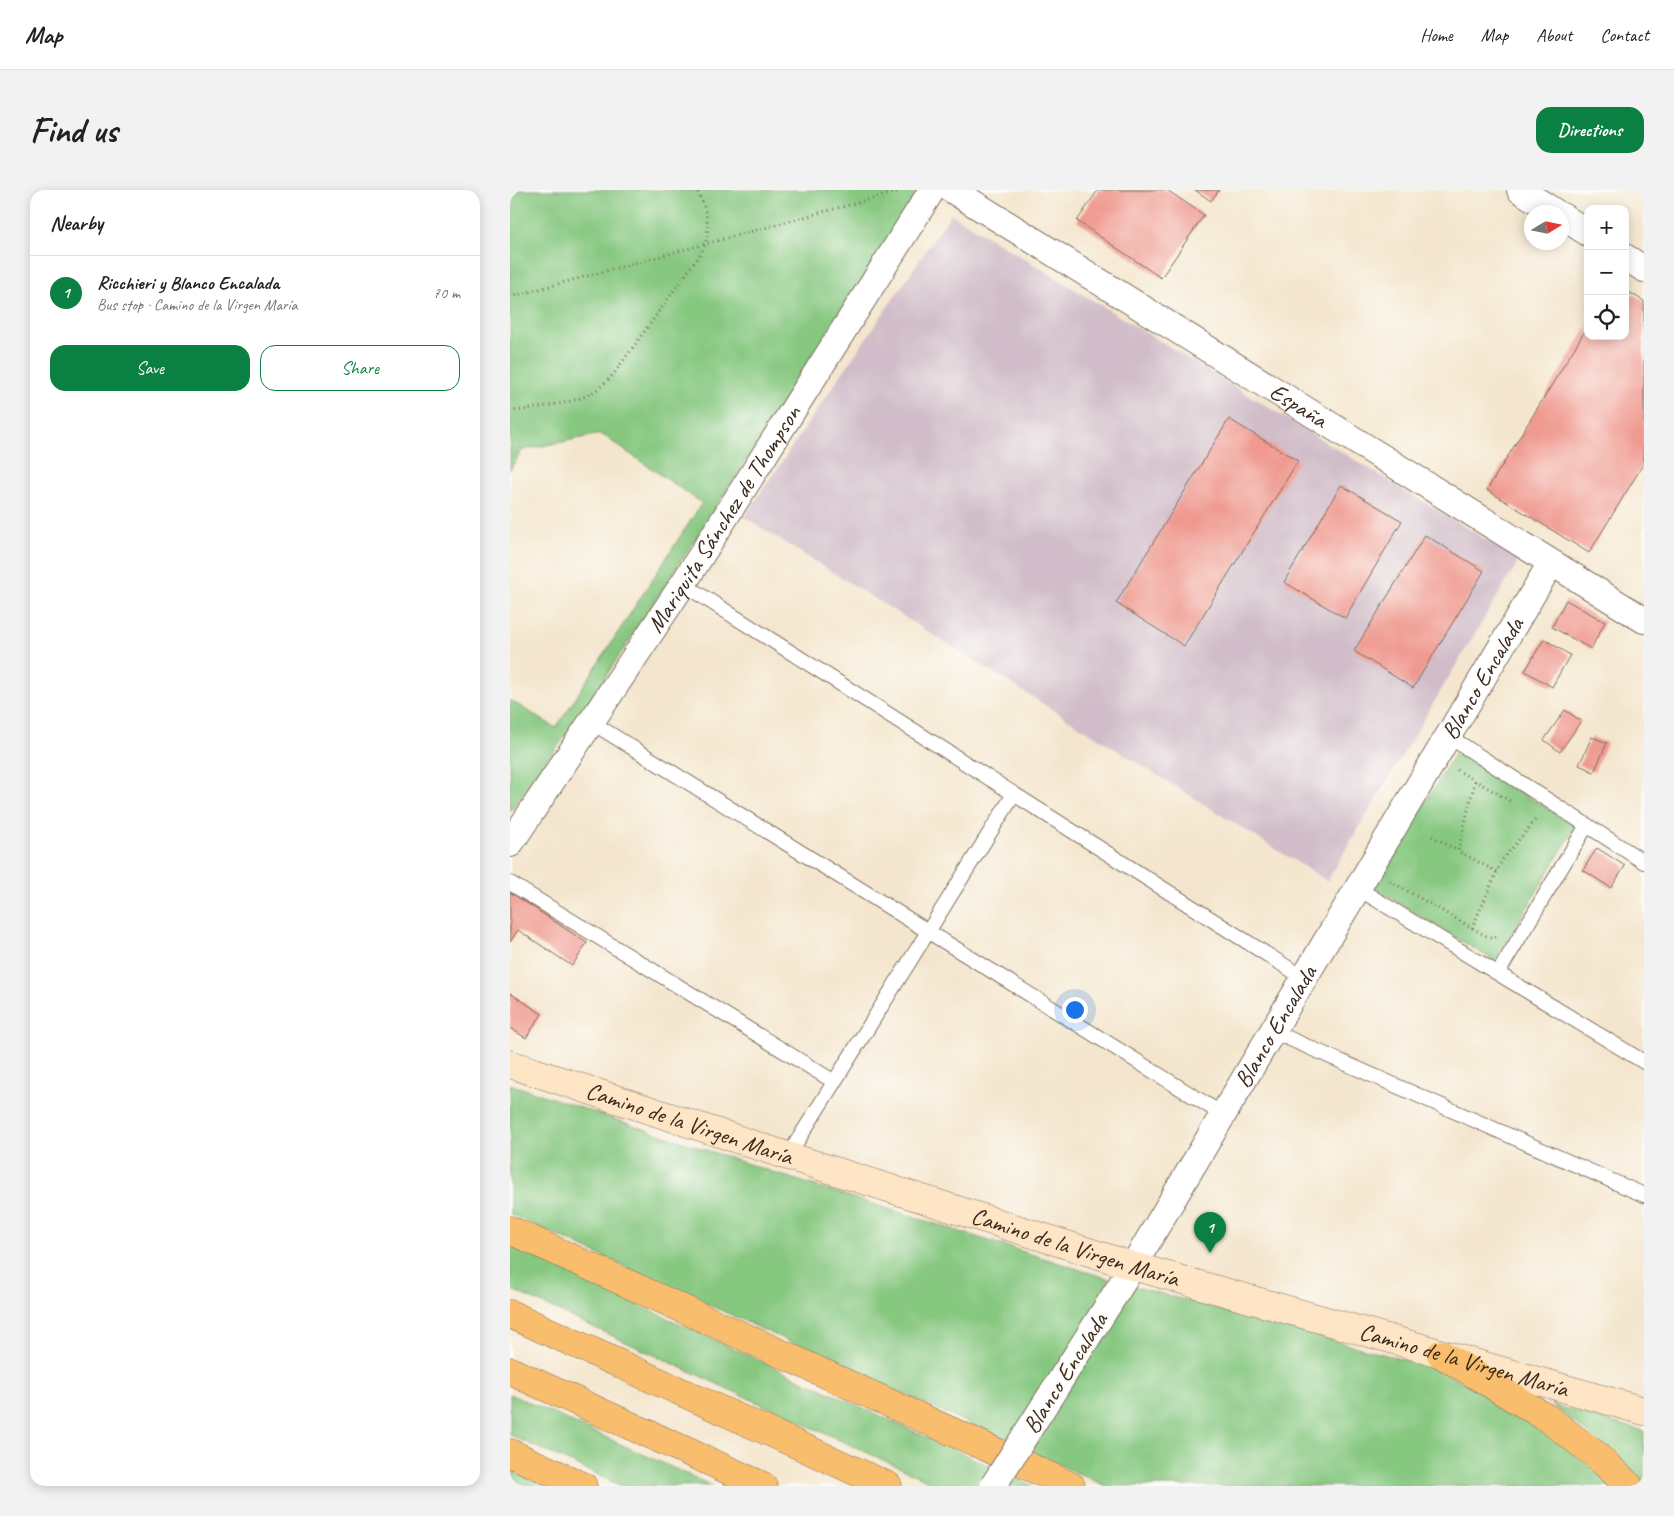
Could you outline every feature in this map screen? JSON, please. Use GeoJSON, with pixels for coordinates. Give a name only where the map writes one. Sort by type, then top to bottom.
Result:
{"type":"FeatureCollection","features":[{"type":"Feature","properties":{"kind":"highway"},"geometry":{"type":"LineString","coordinates":[[510,1230],[1071,1486]]}},
{"type":"Feature","properties":{"kind":"highway"},"geometry":{"type":"LineString","coordinates":[[510,1314],[888,1486]]}},
{"type":"Feature","properties":{"kind":"highway"},"geometry":{"type":"LineString","coordinates":[[1441,1354],[1547,1418],[1596,1455],[1629,1486]]}},
{"type":"Feature","properties":{"kind":"highway"},"geometry":{"type":"LineString","coordinates":[[510,1371],[763,1486]]}},
{"type":"Feature","properties":{"kind":"highway"},"geometry":{"type":"LineString","coordinates":[[510,1453],[583,1486]]}},
{"type":"Feature","properties":{"kind":"street","name":"Mariquita Sánchez de Thompson"},"geometry":{"type":"LineString","coordinates":[[510,844],[683,584],[932,190]]}},
{"type":"Feature","properties":{"kind":"street","name":"España"},"geometry":{"type":"LineString","coordinates":[[952,190],[1644,620]]}},
{"type":"Feature","properties":{"kind":"street"},"geometry":{"type":"LineString","coordinates":[[1520,190],[1544,205]]}},
{"type":"Feature","properties":{"kind":"street"},"geometry":{"type":"LineString","coordinates":[[1569,221],[1584,230]]}},
{"type":"Feature","properties":{"kind":"street"},"geometry":{"type":"LineString","coordinates":[[1629,260],[1644,269]]}},
{"type":"Feature","properties":{"kind":"street","name":"Blanco Encalada"},"geometry":{"type":"LineString","coordinates":[[993,1486],[1133,1266],[1551,563]]}},
{"type":"Feature","properties":{"kind":"street","name":"Camino de la Virgen María"},"geometry":{"type":"LineString","coordinates":[[510,1064],[788,1156],[1133,1266],[1441,1354],[1642,1407]]}},
{"type":"Feature","properties":{"kind":"lane"},"geometry":{"type":"LineString","coordinates":[[683,584],[1304,978]]}},
{"type":"Feature","properties":{"kind":"lane"},"geometry":{"type":"LineString","coordinates":[[591,722],[1222,1114]]}},
{"type":"Feature","properties":{"kind":"lane"},"geometry":{"type":"LineString","coordinates":[[1443,745],[1586,825],[1644,862]]}},
{"type":"Feature","properties":{"kind":"lane"},"geometry":{"type":"LineString","coordinates":[[788,1156],[833,1081],[1014,794]]}},
{"type":"Feature","properties":{"kind":"lane"},"geometry":{"type":"LineString","coordinates":[[1498,973],[1586,825]]}},
{"type":"Feature","properties":{"kind":"lane"},"geometry":{"type":"LineString","coordinates":[[510,883],[833,1081]]}},
{"type":"Feature","properties":{"kind":"lane"},"geometry":{"type":"LineString","coordinates":[[1357,888],[1644,1062]]}},
{"type":"Feature","properties":{"kind":"lane"},"geometry":{"type":"LineString","coordinates":[[1272,1031],[1644,1195]]}},
{"type":"Feature","properties":{"kind":"path"},"geometry":{"type":"LineString","coordinates":[[510,411],[588,396],[602,387],[613,375],[707,243],[708,228],[704,203],[696,190]]}},
{"type":"Feature","properties":{"kind":"path"},"geometry":{"type":"LineString","coordinates":[[510,297],[903,190]]}},
{"type":"Feature","properties":{"kind":"path"},"geometry":{"type":"LineString","coordinates":[[1443,745],[1458,771],[1514,804]]}},
{"type":"Feature","properties":{"kind":"path"},"geometry":{"type":"LineString","coordinates":[[1458,851],[1476,781]]}},
{"type":"Feature","properties":{"kind":"path"},"geometry":{"type":"LineString","coordinates":[[1529,813],[1544,822]]}},
{"type":"Feature","properties":{"kind":"path"},"geometry":{"type":"LineString","coordinates":[[1472,928],[1502,860],[1537,818]]}},
{"type":"Feature","properties":{"kind":"path"},"geometry":{"type":"LineString","coordinates":[[1432,836],[1496,872]]}},
{"type":"Feature","properties":{"kind":"path"},"geometry":{"type":"LineString","coordinates":[[1390,881],[1488,937],[1496,938],[1500,931]]}},
{"type":"Feature","properties":{"kind":"shaded area"},"geometry":{"type":"Polygon","coordinates":[[[951,214],[1519,560],[1327,881],[744,517],[951,214]]]}},
{"type":"Feature","properties":{"kind":"green space"},"geometry":{"type":"Polygon","coordinates":[[[510,190],[922,190],[580,716],[510,811],[510,700],[556,728],[702,503],[601,434],[522,450],[510,470],[510,190]]]}},
{"type":"Feature","properties":{"kind":"green space"},"geometry":{"type":"Polygon","coordinates":[[[1455,753],[1576,826],[1495,961],[1374,888],[1455,753]]]}},
{"type":"Feature","properties":{"kind":"green space"},"geometry":{"type":"Polygon","coordinates":[[[510,1084],[784,1176],[1122,1283],[1441,1370],[1542,1427],[1612,1486],[1106,1486],[510,1214],[510,1084]]]}},
{"type":"Feature","properties":{"kind":"green space"},"geometry":{"type":"Polygon","coordinates":[[[510,1246],[1033,1486],[940,1486],[510,1289],[510,1246]]]}},
{"type":"Feature","properties":{"kind":"green space"},"geometry":{"type":"Polygon","coordinates":[[[510,1394],[713,1486],[622,1486],[510,1435],[510,1394]]]}},
{"type":"Feature","properties":{"kind":"green space"},"geometry":{"type":"Polygon","coordinates":[[[1552,1405],[1644,1431],[1644,1485],[1607,1449],[1552,1405]]]}},
{"type":"Feature","properties":{"kind":"green space"},"geometry":{"type":"Polygon","coordinates":[[[510,1470],[545,1486],[510,1486],[510,1470]]]}},
{"type":"Feature","properties":{"kind":"building"},"geometry":{"type":"Polygon","coordinates":[[[1098,190],[1167,190],[1204,215],[1161,278],[1077,221],[1098,190]]]}},
{"type":"Feature","properties":{"kind":"building"},"geometry":{"type":"Polygon","coordinates":[[[1195,190],[1219,190],[1211,201],[1195,190]]]}},
{"type":"Feature","properties":{"kind":"building"},"geometry":{"type":"Polygon","coordinates":[[[1629,292],[1644,301],[1644,463],[1589,553],[1487,490],[1584,332],[1584,340],[1629,340],[1629,292]]]}},
{"type":"Feature","properties":{"kind":"building"},"geometry":{"type":"Polygon","coordinates":[[[1229,419],[1298,461],[1184,646],[1116,603],[1229,419]]]}},
{"type":"Feature","properties":{"kind":"building"},"geometry":{"type":"Polygon","coordinates":[[[1341,485],[1402,521],[1345,618],[1284,582],[1341,485]]]}},
{"type":"Feature","properties":{"kind":"building"},"geometry":{"type":"Polygon","coordinates":[[[1425,535],[1484,571],[1413,688],[1354,651],[1425,535]]]}},
{"type":"Feature","properties":{"kind":"building"},"geometry":{"type":"Polygon","coordinates":[[[1566,600],[1605,622],[1591,649],[1552,627],[1566,600]]]}},
{"type":"Feature","properties":{"kind":"building"},"geometry":{"type":"Polygon","coordinates":[[[1544,639],[1570,655],[1552,687],[1525,671],[1544,639]]]}},
{"type":"Feature","properties":{"kind":"building"},"geometry":{"type":"Polygon","coordinates":[[[1565,710],[1581,721],[1560,752],[1544,740],[1565,710]]]}},
{"type":"Feature","properties":{"kind":"building"},"geometry":{"type":"Polygon","coordinates":[[[1592,737],[1607,743],[1594,772],[1579,765],[1592,737]]]}},
{"type":"Feature","properties":{"kind":"building"},"geometry":{"type":"Polygon","coordinates":[[[1597,848],[1625,866],[1611,888],[1583,870],[1597,848]]]}},
{"type":"Feature","properties":{"kind":"building"},"geometry":{"type":"Polygon","coordinates":[[[510,892],[587,943],[572,966],[518,930],[510,942],[510,892]]]}},
{"type":"Feature","properties":{"kind":"building"},"geometry":{"type":"Polygon","coordinates":[[[510,993],[542,1014],[526,1038],[510,1028],[510,993]]]}},
{"type":"Feature","properties":{"kind":"place","name":"Ricchieri y Blanco Encalada"},"geometry":{"type":"Point","coordinates":[1210,1253]}}]}
